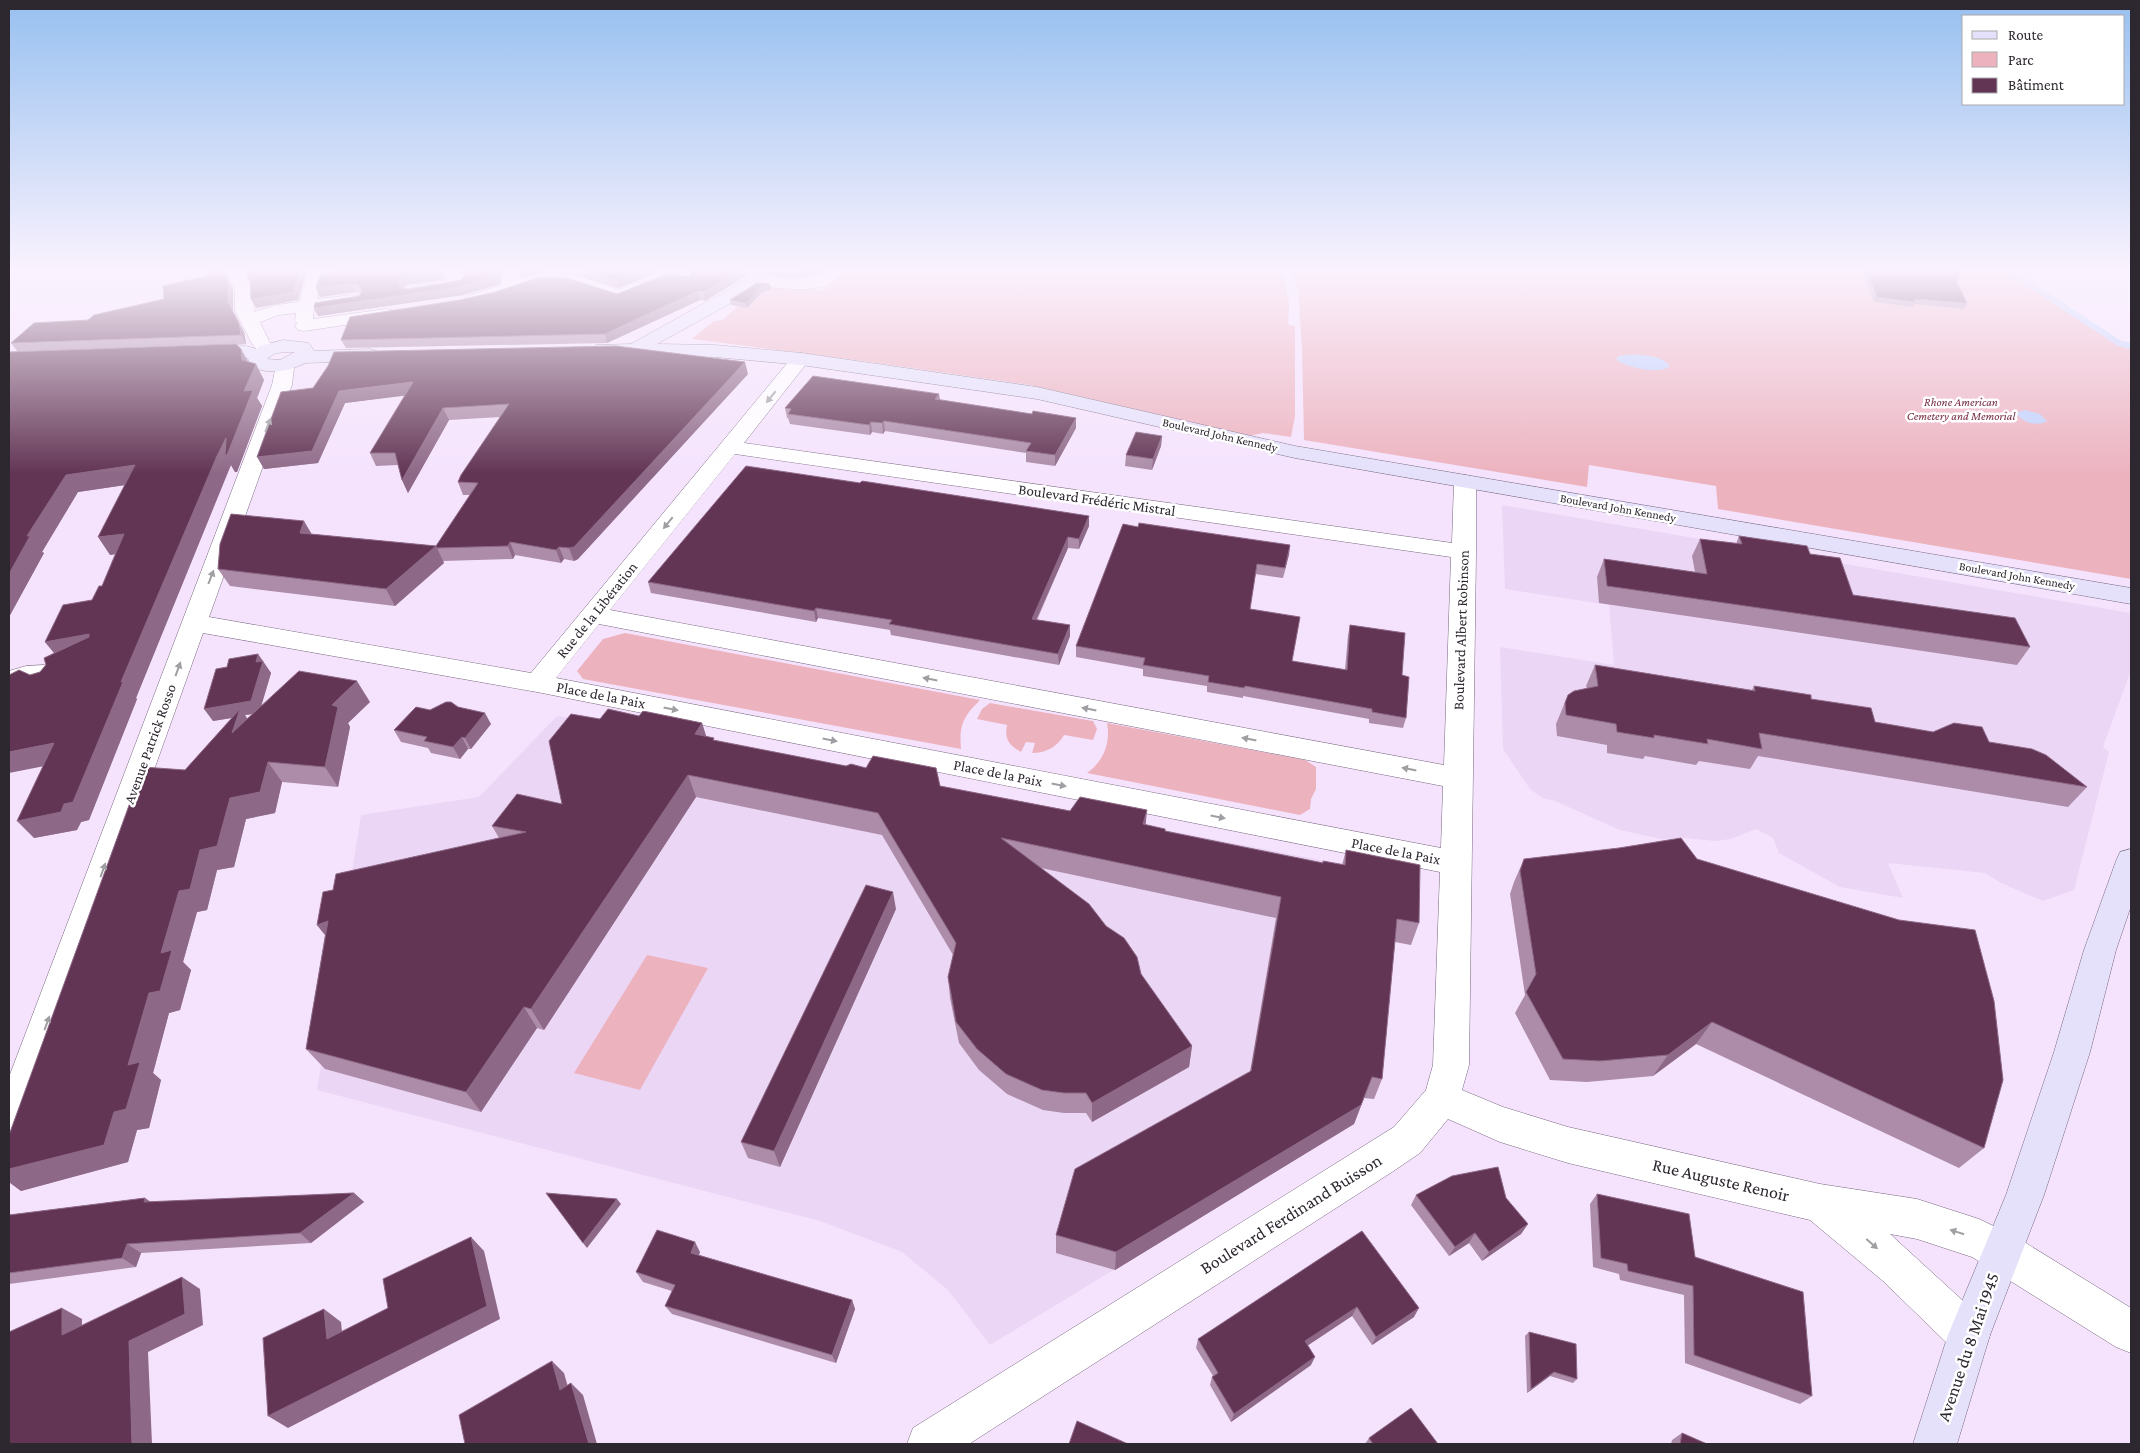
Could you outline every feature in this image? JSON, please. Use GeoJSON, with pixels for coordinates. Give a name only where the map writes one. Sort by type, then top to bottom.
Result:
{"type":"FeatureCollection","features":[{"type":"Feature","properties":{"kind":"street"},"geometry":{"type":"LineString","coordinates":[[258,338],[264,353]]}},
{"type":"Feature","properties":{"kind":"street"},"geometry":{"type":"LineString","coordinates":[[302,352],[303,338]]}},
{"type":"Feature","properties":{"kind":"street"},"geometry":{"type":"LineString","coordinates":[[635,348],[653,338]]}},
{"type":"Feature","properties":{"kind":"street"},"geometry":{"type":"LineString","coordinates":[[302,352],[280,365],[260,364],[258,358],[264,353],[283,346],[302,352],[384,355]]}},
{"type":"Feature","properties":{"kind":"street","name":"Boulevard John Kennedy"},"geometry":{"type":"LineString","coordinates":[[587,350],[635,348],[716,351],[801,359],[1037,393],[1295,452],[2131,596]]}},
{"type":"Feature","properties":{"kind":"street"},"geometry":{"type":"LineString","coordinates":[[182,355],[264,353]]}},
{"type":"Feature","properties":{"kind":"street","name":"Rue de la Libération"},"geometry":{"type":"LineString","coordinates":[[537,683],[801,359]]}},
{"type":"Feature","properties":{"kind":"street","name":"Avenue Patrick Rosso"},"geometry":{"type":"LineString","coordinates":[[9,1125],[19,1074],[194,622],[282,385],[285,368],[280,365]]}},
{"type":"Feature","properties":{"kind":"street","name":"Boulevard Frédéric Mistral"},"geometry":{"type":"LineString","coordinates":[[729,447],[1464,552]]}},
{"type":"Feature","properties":{"kind":"street","name":"Boulevard Albert Robinson"},"geometry":{"type":"LineString","coordinates":[[1457,778],[1465,482]]}},
{"type":"Feature","properties":{"kind":"street"},"geometry":{"type":"LineString","coordinates":[[592,615],[1457,778]]}},
{"type":"Feature","properties":{"kind":"street"},"geometry":{"type":"LineString","coordinates":[[194,622],[537,683]]}},
{"type":"Feature","properties":{"kind":"street"},"geometry":{"type":"LineString","coordinates":[[9,680],[26,675],[44,674],[46,682]]}},
{"type":"Feature","properties":{"kind":"street","name":"Place de la Paix"},"geometry":{"type":"LineString","coordinates":[[537,683],[1455,863],[1457,778]]}},
{"type":"Feature","properties":{"kind":"street","name":"Avenue du 8 Mai 1945"},"geometry":{"type":"LineString","coordinates":[[1935,1444],[1969,1335],[2028,1186],[2072,1052],[2100,950],[2131,861]]}},
{"type":"Feature","properties":{"kind":"street","name":"Boulevard Ferdinand Buisson"},"geometry":{"type":"LineString","coordinates":[[928,1444],[1407,1140],[1442,1100],[1451,1065],[1455,863]]}},
{"type":"Feature","properties":{"kind":"street","name":"Rue Auguste Renoir"},"geometry":{"type":"LineString","coordinates":[[1442,1100],[1500,1124],[1568,1144],[1820,1203],[1917,1219],[1979,1239],[2002,1251],[2131,1332]]}},
{"type":"Feature","properties":{"kind":"street"},"geometry":{"type":"LineString","coordinates":[[1820,1203],[1856,1230],[1912,1278],[1969,1335]]}},
{"type":"Feature","properties":{"kind":"shaded area"},"geometry":{"type":"Polygon","coordinates":[[[1502,505],[2131,613],[2131,670],[2103,747],[2109,752],[2074,890],[2043,901],[2001,883],[1985,873],[1888,863],[1903,898],[1840,887],[1779,853],[1773,838],[1756,829],[1731,839],[1715,841],[1686,838],[1661,839],[1620,830],[1555,801],[1542,798],[1530,789],[1503,749],[1500,647],[1614,665],[1609,605],[1505,589],[1502,505]]]}},
{"type":"Feature","properties":{"kind":"shaded area"},"geometry":{"type":"Polygon","coordinates":[[[557,716],[606,722],[1414,878],[1389,941],[1374,1099],[1364,1098],[1354,1124],[990,1345],[948,1290],[902,1252],[820,1221],[317,1090],[361,815],[479,797],[557,716]]]}},
{"type":"Feature","properties":{"kind":"green space"},"geometry":{"type":"Polygon","coordinates":[[[1295,338],[1295,416],[1291,437],[1263,433],[1249,436],[1030,385],[692,339],[1295,338]]]}},
{"type":"Feature","properties":{"kind":"green space","name":"Rhone American Cemetery and Memorial"},"geometry":{"type":"Polygon","coordinates":[[[1301,338],[2107,338],[2118,345],[2131,348],[2131,579],[1718,509],[1716,486],[1589,465],[1587,487],[1304,440],[1301,338]]]}},
{"type":"Feature","properties":{"kind":"green space"},"geometry":{"type":"Polygon","coordinates":[[[625,633],[980,700],[963,722],[961,749],[583,679],[577,671],[603,639],[625,633]]]}},
{"type":"Feature","properties":{"kind":"green space"},"geometry":{"type":"Polygon","coordinates":[[[990,703],[1093,721],[1097,729],[1093,740],[1064,735],[1058,743],[1042,752],[1032,753],[1035,743],[1026,742],[1021,752],[1008,741],[1006,734],[1007,725],[977,719],[982,709],[990,703]]]}},
{"type":"Feature","properties":{"kind":"green space"},"geometry":{"type":"Polygon","coordinates":[[[1107,723],[1305,760],[1316,767],[1316,789],[1311,799],[1310,809],[1300,815],[1087,773],[1093,769],[1101,758],[1107,745],[1107,723]]]}},
{"type":"Feature","properties":{"kind":"green space"},"geometry":{"type":"Polygon","coordinates":[[[647,955],[708,968],[640,1090],[574,1073],[647,955]]]}},
{"type":"Feature","properties":{"kind":"water"},"geometry":{"type":"Polygon","coordinates":[[[1619,356],[1656,357],[1670,366],[1659,370],[1635,368],[1616,359],[1619,356]]]}},
{"type":"Feature","properties":{"kind":"water"},"geometry":{"type":"Polygon","coordinates":[[[2025,410],[2040,414],[2047,421],[2039,424],[2026,422],[2016,413],[2025,410]]]}},
{"type":"Feature","properties":{"kind":"building"},"geometry":{"type":"Polygon","coordinates":[[[17,338],[160,338],[11,343],[17,338]]]}},
{"type":"Feature","properties":{"kind":"building"},"geometry":{"type":"Polygon","coordinates":[[[342,338],[438,338],[341,340],[342,338]]]}},
{"type":"Feature","properties":{"kind":"building"},"geometry":{"type":"Polygon","coordinates":[[[236,344],[241,349],[242,360],[256,364],[244,391],[253,390],[227,455],[225,455],[226,438],[217,456],[121,682],[123,682],[73,802],[64,804],[61,812],[17,821],[54,743],[9,752],[9,675],[19,670],[30,675],[40,672],[46,665],[44,658],[89,637],[89,634],[45,642],[63,605],[92,600],[99,586],[102,586],[124,534],[98,537],[135,465],[66,475],[27,536],[30,536],[9,574],[9,352],[236,344]]]}},
{"type":"Feature","properties":{"kind":"building"},"geometry":{"type":"Polygon","coordinates":[[[616,346],[745,362],[574,547],[559,547],[556,550],[510,542],[508,546],[437,548],[436,546],[478,483],[458,482],[461,475],[509,404],[443,408],[402,480],[395,453],[370,453],[413,382],[339,391],[312,451],[257,457],[281,392],[313,388],[328,366],[334,352],[616,346]]]}},
{"type":"Feature","properties":{"kind":"building"},"geometry":{"type":"Polygon","coordinates":[[[813,376],[939,394],[935,399],[1032,414],[1033,411],[1076,418],[1055,455],[1026,451],[1031,443],[884,421],[882,423],[871,422],[869,425],[788,414],[791,409],[785,408],[813,376]]]}},
{"type":"Feature","properties":{"kind":"building"},"geometry":{"type":"Polygon","coordinates":[[[1136,432],[1162,436],[1153,459],[1126,455],[1136,432]]]}},
{"type":"Feature","properties":{"kind":"building"},"geometry":{"type":"Polygon","coordinates":[[[746,466],[860,483],[862,481],[1089,516],[1079,539],[1068,537],[1032,619],[1070,625],[1058,654],[889,624],[892,620],[816,608],[814,611],[648,582],[746,466]]]}},
{"type":"Feature","properties":{"kind":"building"},"geometry":{"type":"Polygon","coordinates":[[[231,514],[304,521],[300,533],[436,546],[386,589],[218,569],[220,544],[231,514]]]}},
{"type":"Feature","properties":{"kind":"building"},"geometry":{"type":"Polygon","coordinates":[[[1139,523],[1290,545],[1285,568],[1257,564],[1250,609],[1300,617],[1292,661],[1347,670],[1350,625],[1405,633],[1402,675],[1409,677],[1406,718],[1372,712],[1372,709],[1245,686],[1244,688],[1208,682],[1209,676],[1143,665],[1145,658],[1076,646],[1123,524],[1138,527],[1139,523]]]}},
{"type":"Feature","properties":{"kind":"building"},"geometry":{"type":"Polygon","coordinates":[[[1739,536],[1807,546],[1810,554],[1840,558],[1853,595],[2015,618],[2030,647],[1607,586],[1604,559],[1707,574],[1700,539],[1742,544],[1739,536]]]}},
{"type":"Feature","properties":{"kind":"building"},"geometry":{"type":"Polygon","coordinates":[[[258,654],[256,662],[263,661],[251,701],[204,709],[216,669],[227,667],[229,659],[258,654]]]}},
{"type":"Feature","properties":{"kind":"building"},"geometry":{"type":"Polygon","coordinates":[[[1595,665],[1755,691],[1754,686],[1811,695],[1811,699],[1871,708],[1875,722],[1933,732],[1954,723],[1982,727],[1989,742],[2032,749],[2046,755],[2087,787],[1759,733],[1762,749],[1707,739],[1708,744],[1654,735],[1654,738],[1617,732],[1616,724],[1566,715],[1565,703],[1568,695],[1574,691],[1598,686],[1595,665]]]}},
{"type":"Feature","properties":{"kind":"building"},"geometry":{"type":"Polygon","coordinates":[[[299,671],[357,681],[332,705],[338,707],[325,767],[268,762],[260,792],[230,798],[217,846],[200,850],[190,889],[179,891],[161,953],[172,950],[160,991],[149,993],[128,1065],[140,1062],[126,1109],[114,1112],[104,1145],[9,1169],[9,1135],[143,767],[185,770],[240,709],[232,733],[299,671]]]}},
{"type":"Feature","properties":{"kind":"building"},"geometry":{"type":"Polygon","coordinates":[[[446,702],[451,702],[458,707],[485,713],[465,738],[462,737],[453,747],[424,741],[427,737],[394,730],[416,707],[430,710],[446,702]]]}},
{"type":"Feature","properties":{"kind":"building"},"geometry":{"type":"Polygon","coordinates":[[[608,709],[639,716],[643,711],[702,723],[695,734],[714,738],[713,740],[846,766],[851,764],[866,768],[873,756],[936,768],[940,786],[1070,811],[1080,797],[1147,810],[1143,824],[1165,829],[1165,831],[1323,863],[1323,861],[1345,865],[1346,850],[1420,865],[1419,923],[1397,919],[1382,1079],[1372,1077],[1361,1105],[1116,1252],[1056,1235],[1075,1169],[1251,1071],[1281,897],[1001,838],[1089,904],[1106,926],[1124,938],[1137,957],[1141,974],[1192,1046],[1092,1103],[1086,1093],[1042,1090],[1006,1074],[977,1049],[956,1022],[948,977],[956,943],[878,813],[688,775],[531,1009],[524,1007],[466,1092],[306,1049],[328,921],[317,925],[323,892],[333,890],[336,874],[526,832],[492,826],[517,794],[562,804],[549,741],[571,714],[600,719],[608,709]]]}},
{"type":"Feature","properties":{"kind":"building"},"geometry":{"type":"Polygon","coordinates":[[[1681,838],[1697,859],[1899,920],[1975,930],[1994,1001],[2003,1080],[1984,1148],[1712,1022],[1668,1055],[1600,1061],[1563,1059],[1526,992],[1536,974],[1520,871],[1524,859],[1619,848],[1681,838]]]}},
{"type":"Feature","properties":{"kind":"building"},"geometry":{"type":"Polygon","coordinates":[[[866,885],[893,892],[774,1151],[741,1142],[866,885]]]}},
{"type":"Feature","properties":{"kind":"building"},"geometry":{"type":"Polygon","coordinates":[[[1498,1167],[1506,1198],[1528,1224],[1489,1252],[1475,1233],[1455,1247],[1416,1195],[1452,1176],[1498,1167]]]}},
{"type":"Feature","properties":{"kind":"building"},"geometry":{"type":"Polygon","coordinates":[[[354,1193],[300,1233],[127,1244],[122,1258],[9,1273],[9,1215],[145,1198],[144,1202],[354,1193]]]}},
{"type":"Feature","properties":{"kind":"building"},"geometry":{"type":"Polygon","coordinates":[[[546,1193],[617,1199],[583,1243],[546,1193]]]}},
{"type":"Feature","properties":{"kind":"building"},"geometry":{"type":"Polygon","coordinates":[[[1597,1194],[1689,1214],[1695,1257],[1803,1292],[1812,1396],[1694,1355],[1693,1286],[1628,1271],[1627,1264],[1601,1258],[1597,1194]]]}},
{"type":"Feature","properties":{"kind":"building"},"geometry":{"type":"Polygon","coordinates":[[[657,1230],[695,1242],[691,1253],[852,1300],[832,1355],[665,1306],[675,1285],[636,1272],[657,1230]]]}},
{"type":"Feature","properties":{"kind":"building"},"geometry":{"type":"Polygon","coordinates":[[[1362,1231],[1419,1308],[1376,1337],[1357,1307],[1305,1341],[1315,1357],[1234,1414],[1212,1377],[1218,1373],[1198,1339],[1362,1231]]]}},
{"type":"Feature","properties":{"kind":"building"},"geometry":{"type":"Polygon","coordinates":[[[471,1237],[487,1306],[268,1416],[263,1338],[324,1309],[327,1339],[388,1308],[383,1279],[471,1237]]]}},
{"type":"Feature","properties":{"kind":"building"},"geometry":{"type":"Polygon","coordinates":[[[182,1277],[185,1314],[129,1341],[132,1444],[9,1444],[9,1332],[62,1308],[62,1335],[182,1277]]]}},
{"type":"Feature","properties":{"kind":"building"},"geometry":{"type":"Polygon","coordinates":[[[1529,1332],[1576,1344],[1577,1379],[1554,1372],[1531,1389],[1529,1332]]]}},
{"type":"Feature","properties":{"kind":"building"},"geometry":{"type":"Polygon","coordinates":[[[552,1361],[560,1390],[571,1383],[589,1444],[465,1444],[459,1415],[552,1361]]]}},
{"type":"Feature","properties":{"kind":"building"},"geometry":{"type":"Polygon","coordinates":[[[1411,1408],[1438,1444],[1373,1444],[1369,1438],[1411,1408]]]}},
{"type":"Feature","properties":{"kind":"building"},"geometry":{"type":"Polygon","coordinates":[[[1077,1421],[1128,1444],[1069,1444],[1077,1421]]]}},
{"type":"Feature","properties":{"kind":"building"},"geometry":{"type":"Polygon","coordinates":[[[1682,1433],[1707,1444],[1680,1444],[1682,1433]]]}},
{"type":"Feature","properties":{"kind":"waterway"},"geometry":{"type":"LineString","coordinates":[[2111,338],[2119,343],[2131,346]]}}]}
